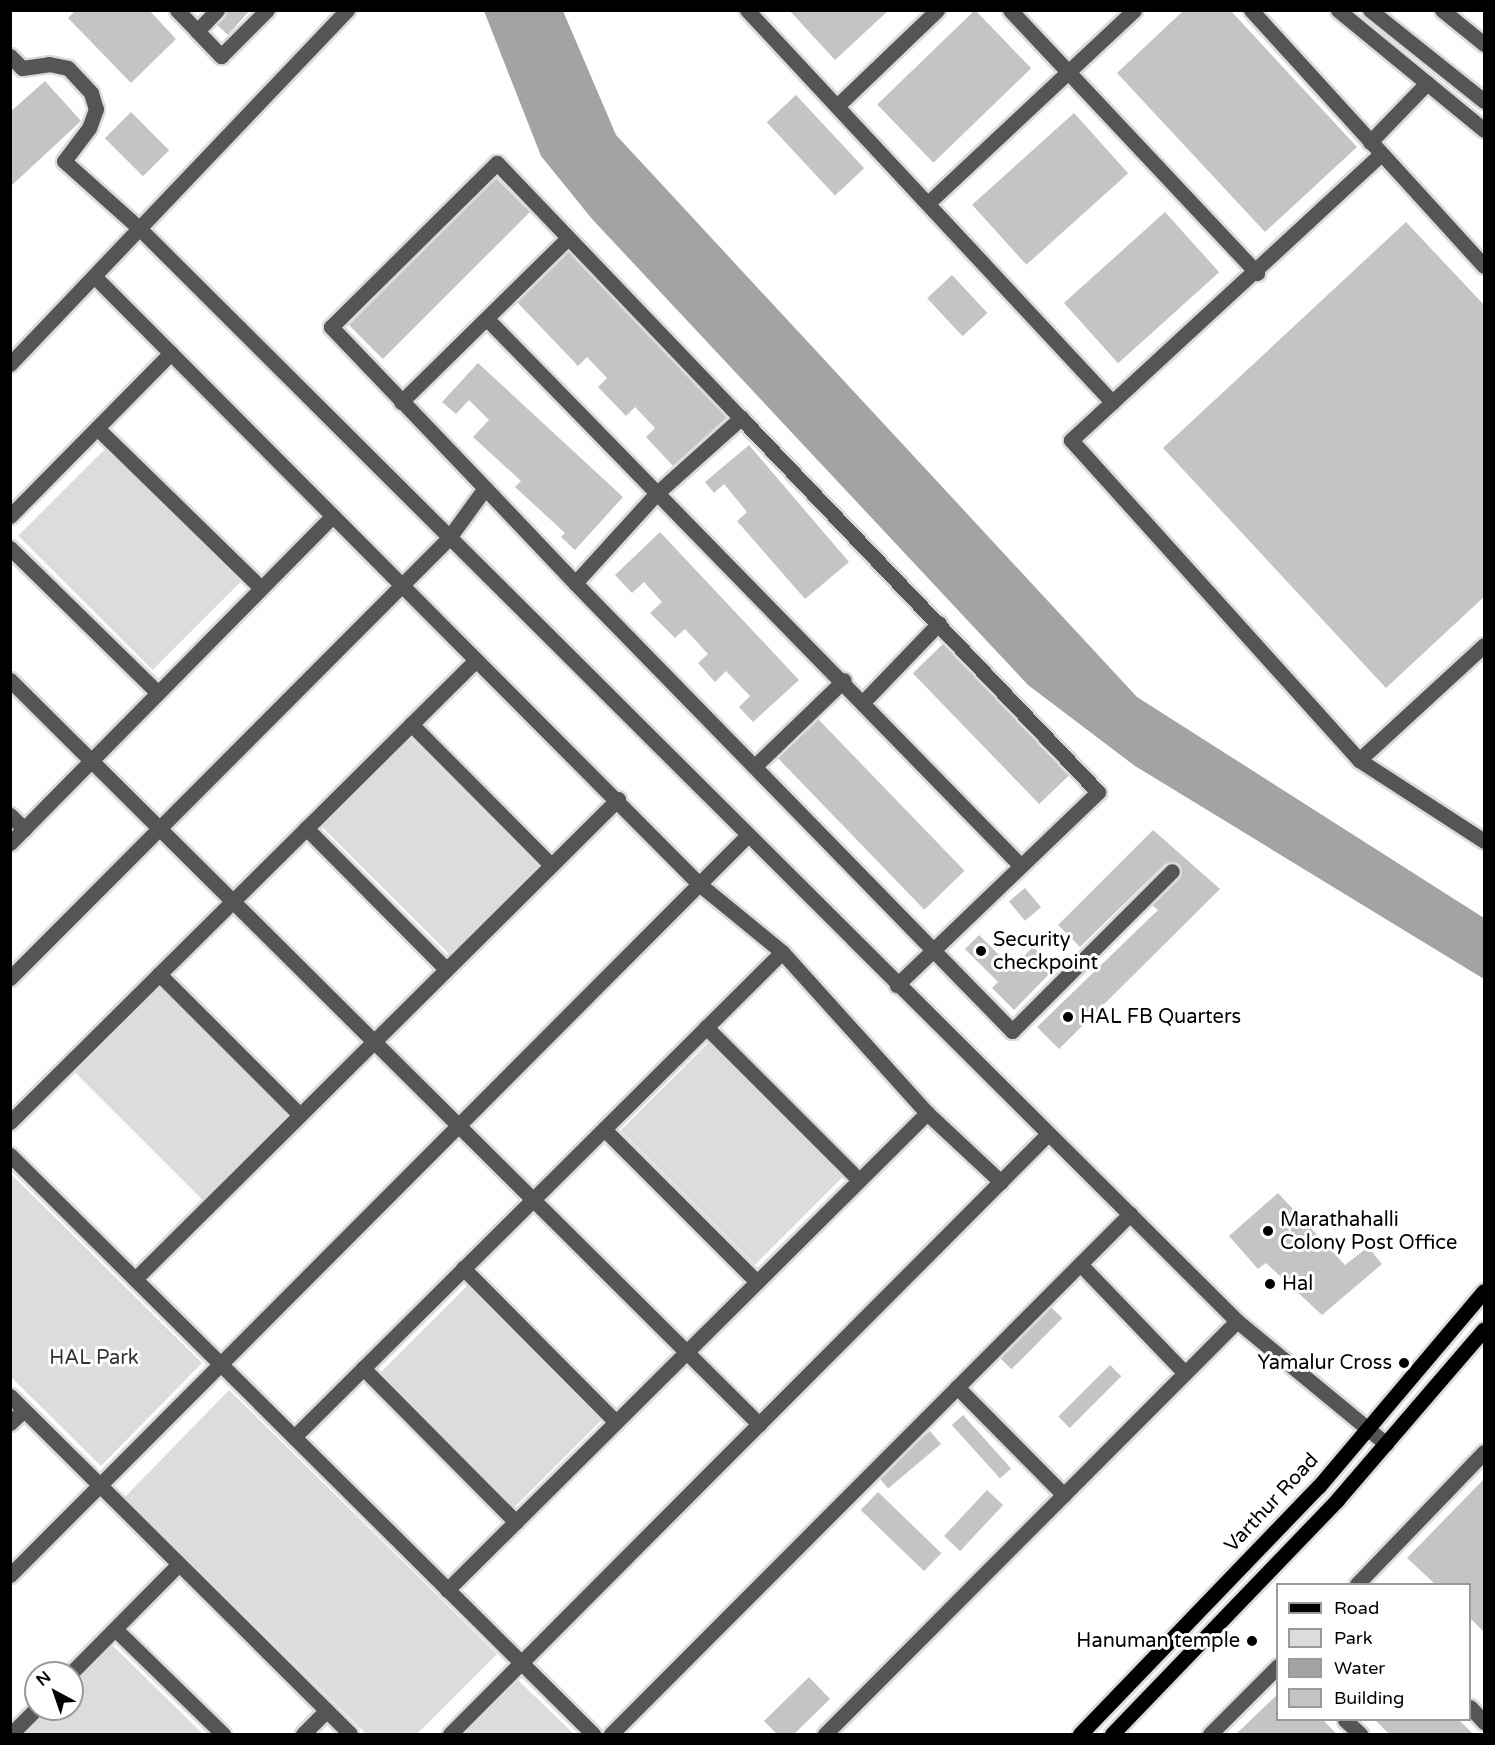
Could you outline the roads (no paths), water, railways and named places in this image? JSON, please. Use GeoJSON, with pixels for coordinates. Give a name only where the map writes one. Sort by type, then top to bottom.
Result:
{"type":"FeatureCollection","features":[{"type":"Feature","properties":{"kind":"main road","name":"Varthur Road"},"geometry":{"type":"LineString","coordinates":[[1080,1734],[1369,1430],[1485,1291]]}},
{"type":"Feature","properties":{"kind":"main road"},"geometry":{"type":"LineString","coordinates":[[1112,1734],[1386,1444],[1485,1329]]}},
{"type":"Feature","properties":{"kind":"street"},"geometry":{"type":"LineString","coordinates":[[177,10],[221,56],[267,10]]}},
{"type":"Feature","properties":{"kind":"street"},"geometry":{"type":"LineString","coordinates":[[197,31],[217,10]]}},
{"type":"Feature","properties":{"kind":"street"},"geometry":{"type":"LineString","coordinates":[[10,364],[96,278],[347,10]]}},
{"type":"Feature","properties":{"kind":"street"},"geometry":{"type":"LineString","coordinates":[[747,10],[1112,402]]}},
{"type":"Feature","properties":{"kind":"street"},"geometry":{"type":"LineString","coordinates":[[837,106],[937,10]]}},
{"type":"Feature","properties":{"kind":"street"},"geometry":{"type":"LineString","coordinates":[[1010,10],[1257,273]]}},
{"type":"Feature","properties":{"kind":"street"},"geometry":{"type":"LineString","coordinates":[[928,203],[1134,10]]}},
{"type":"Feature","properties":{"kind":"street"},"geometry":{"type":"LineString","coordinates":[[1251,10],[1485,266]]}},
{"type":"Feature","properties":{"kind":"street"},"geometry":{"type":"LineString","coordinates":[[1338,10],[1485,130]]}},
{"type":"Feature","properties":{"kind":"street"},"geometry":{"type":"LineString","coordinates":[[1370,10],[1485,101]]}},
{"type":"Feature","properties":{"kind":"street"},"geometry":{"type":"LineString","coordinates":[[1443,10],[1485,44]]}},
{"type":"Feature","properties":{"kind":"street"},"geometry":{"type":"LineString","coordinates":[[10,56],[21,68],[49,64],[68,68],[86,84],[96,109],[89,128],[64,161],[140,229],[448,539],[1237,1321],[1386,1444]]}},
{"type":"Feature","properties":{"kind":"street"},"geometry":{"type":"LineString","coordinates":[[1370,142],[1427,83]]}},
{"type":"Feature","properties":{"kind":"street"},"geometry":{"type":"LineString","coordinates":[[1381,154],[1257,273],[1071,440],[1359,760],[1485,841]]}},
{"type":"Feature","properties":{"kind":"street"},"geometry":{"type":"LineString","coordinates":[[897,985],[933,950],[1020,865],[1098,792],[497,163],[331,327],[401,402],[575,583],[756,765],[933,950],[1012,1031],[1172,871]]}},
{"type":"Feature","properties":{"kind":"street"},"geometry":{"type":"LineString","coordinates":[[401,402],[488,320],[568,238]]}},
{"type":"Feature","properties":{"kind":"street"},"geometry":{"type":"LineString","coordinates":[[96,278],[476,660],[618,799],[699,884],[782,952],[927,1113],[1001,1182]]}},
{"type":"Feature","properties":{"kind":"street"},"geometry":{"type":"LineString","coordinates":[[488,320],[844,680],[1020,865]]}},
{"type":"Feature","properties":{"kind":"street"},"geometry":{"type":"LineString","coordinates":[[10,516],[171,353]]}},
{"type":"Feature","properties":{"kind":"street"},"geometry":{"type":"LineString","coordinates":[[575,583],[657,493],[741,418]]}},
{"type":"Feature","properties":{"kind":"street"},"geometry":{"type":"LineString","coordinates":[[98,428],[261,588]]}},
{"type":"Feature","properties":{"kind":"street"},"geometry":{"type":"LineString","coordinates":[[10,978],[448,539],[486,488]]}},
{"type":"Feature","properties":{"kind":"street"},"geometry":{"type":"LineString","coordinates":[[10,843],[332,516]]}},
{"type":"Feature","properties":{"kind":"street"},"geometry":{"type":"LineString","coordinates":[[10,548],[158,693]]}},
{"type":"Feature","properties":{"kind":"street"},"geometry":{"type":"LineString","coordinates":[[864,701],[939,623]]}},
{"type":"Feature","properties":{"kind":"street"},"geometry":{"type":"LineString","coordinates":[[1359,760],[1485,645]]}},
{"type":"Feature","properties":{"kind":"street"},"geometry":{"type":"LineString","coordinates":[[10,1122],[476,660]]}},
{"type":"Feature","properties":{"kind":"street"},"geometry":{"type":"LineString","coordinates":[[10,680],[759,1424]]}},
{"type":"Feature","properties":{"kind":"street"},"geometry":{"type":"LineString","coordinates":[[756,765],[844,680]]}},
{"type":"Feature","properties":{"kind":"street"},"geometry":{"type":"LineString","coordinates":[[411,724],[551,865]]}},
{"type":"Feature","properties":{"kind":"street"},"geometry":{"type":"LineString","coordinates":[[135,1279],[618,799]]}},
{"type":"Feature","properties":{"kind":"street"},"geometry":{"type":"LineString","coordinates":[[10,815],[24,829]]}},
{"type":"Feature","properties":{"kind":"street"},"geometry":{"type":"LineString","coordinates":[[306,828],[446,969]]}},
{"type":"Feature","properties":{"kind":"street"},"geometry":{"type":"LineString","coordinates":[[10,1575],[747,836]]}},
{"type":"Feature","properties":{"kind":"street"},"geometry":{"type":"LineString","coordinates":[[294,1437],[782,952]]}},
{"type":"Feature","properties":{"kind":"street"},"geometry":{"type":"LineString","coordinates":[[159,974],[300,1115]]}},
{"type":"Feature","properties":{"kind":"street"},"geometry":{"type":"LineString","coordinates":[[706,1027],[859,1180]]}},
{"type":"Feature","properties":{"kind":"street"},"geometry":{"type":"LineString","coordinates":[[447,1590],[927,1113]]}},
{"type":"Feature","properties":{"kind":"street"},"geometry":{"type":"LineString","coordinates":[[604,1129],[757,1282]]}},
{"type":"Feature","properties":{"kind":"street"},"geometry":{"type":"LineString","coordinates":[[450,1734],[1048,1134]]}},
{"type":"Feature","properties":{"kind":"street"},"geometry":{"type":"LineString","coordinates":[[10,1155],[593,1734]]}},
{"type":"Feature","properties":{"kind":"street"},"geometry":{"type":"LineString","coordinates":[[611,1734],[1130,1214]]}},
{"type":"Feature","properties":{"kind":"street"},"geometry":{"type":"LineString","coordinates":[[1080,1264],[1185,1373]]}},
{"type":"Feature","properties":{"kind":"street"},"geometry":{"type":"LineString","coordinates":[[463,1268],[616,1422]]}},
{"type":"Feature","properties":{"kind":"street"},"geometry":{"type":"LineString","coordinates":[[825,1734],[1237,1321]]}},
{"type":"Feature","properties":{"kind":"street"},"geometry":{"type":"LineString","coordinates":[[363,1368],[516,1522]]}},
{"type":"Feature","properties":{"kind":"street"},"geometry":{"type":"LineString","coordinates":[[957,1387],[1064,1495]]}},
{"type":"Feature","properties":{"kind":"street"},"geometry":{"type":"LineString","coordinates":[[10,1396],[350,1734]]}},
{"type":"Feature","properties":{"kind":"street"},"geometry":{"type":"LineString","coordinates":[[10,1424],[24,1410]]}},
{"type":"Feature","properties":{"kind":"street"},"geometry":{"type":"LineString","coordinates":[[1358,1583],[1485,1452]]}},
{"type":"Feature","properties":{"kind":"street"},"geometry":{"type":"LineString","coordinates":[[83,1661],[179,1564]]}},
{"type":"Feature","properties":{"kind":"street"},"geometry":{"type":"LineString","coordinates":[[115,1629],[223,1734]]}},
{"type":"Feature","properties":{"kind":"street"},"geometry":{"type":"LineString","coordinates":[[1210,1734],[1276,1668]]}},
{"type":"Feature","properties":{"kind":"street"},"geometry":{"type":"LineString","coordinates":[[1471,1708],[1485,1722]]}},
{"type":"Feature","properties":{"kind":"street"},"geometry":{"type":"LineString","coordinates":[[303,1734],[326,1711]]}},
{"type":"Feature","properties":{"kind":"street"},"geometry":{"type":"LineString","coordinates":[[10,1734],[24,1721]]}},
{"type":"Feature","properties":{"kind":"street"},"geometry":{"type":"LineString","coordinates":[[1347,1721],[1360,1734]]}},
{"type":"Feature","properties":{"kind":"water"},"geometry":{"type":"Polygon","coordinates":[[[484,11],[563,11],[616,135],[1137,697],[1484,918],[1484,979],[1135,766],[1028,685],[592,219],[541,156],[484,11]]]}},
{"type":"Feature","properties":{"kind":"place","name":"Security checkpoint"},"geometry":{"type":"Point","coordinates":[981,951]}},
{"type":"Feature","properties":{"kind":"place","name":"HAL FB Quarters"},"geometry":{"type":"Point","coordinates":[1068,1017]}},
{"type":"Feature","properties":{"kind":"place","name":"Marathahalli Colony Post Office"},"geometry":{"type":"Point","coordinates":[1268,1231]}},
{"type":"Feature","properties":{"kind":"place","name":"Hal"},"geometry":{"type":"Point","coordinates":[1270,1284]}},
{"type":"Feature","properties":{"kind":"place","name":"Yamalur Cross"},"geometry":{"type":"Point","coordinates":[1404,1363]}},
{"type":"Feature","properties":{"kind":"place","name":"Hanuman temple"},"geometry":{"type":"Point","coordinates":[1252,1641]}},
{"type":"Feature","properties":{"kind":"park label","name":"HAL Park"},"geometry":{"type":"Point","coordinates":[94,1358]}}]}
